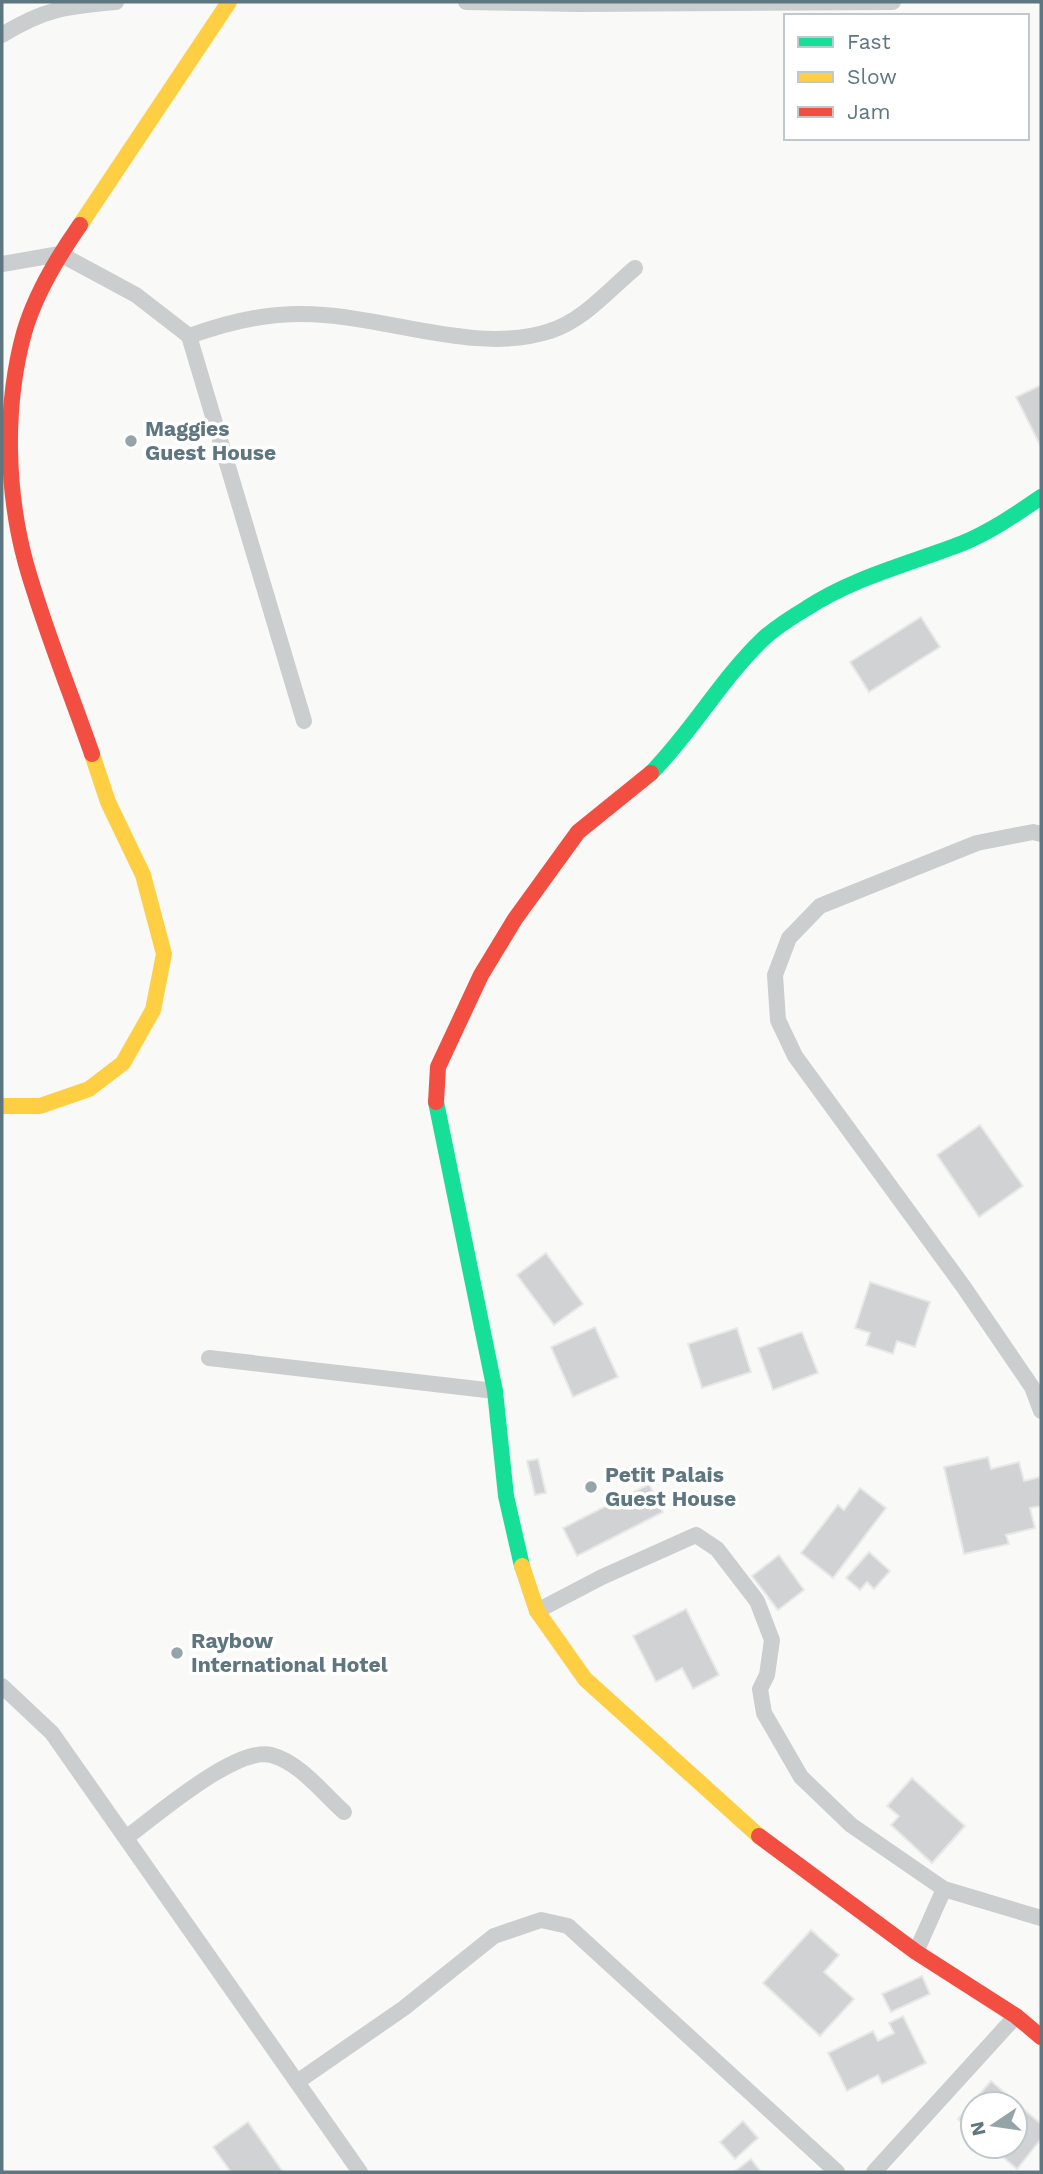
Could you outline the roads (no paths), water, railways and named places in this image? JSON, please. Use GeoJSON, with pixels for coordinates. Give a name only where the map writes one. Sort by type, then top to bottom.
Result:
{"type":"FeatureCollection","features":[{"type":"Feature","properties":{"kind":"street"},"geometry":{"type":"LineString","coordinates":[[2,35],[33,9],[116,2]]}},
{"type":"Feature","properties":{"kind":"street"},"geometry":{"type":"LineString","coordinates":[[2,1107],[40,1106],[89,1089],[123,1063],[153,1010],[164,954],[143,875],[108,802],[26,563],[14,504],[10,447],[15,389],[24,333],[37,298],[60,254],[229,2]]}},
{"type":"Feature","properties":{"kind":"street"},"geometry":{"type":"LineString","coordinates":[[466,2],[893,2]]}},
{"type":"Feature","properties":{"kind":"street"},"geometry":{"type":"LineString","coordinates":[[2,264],[60,254],[136,295],[189,336],[304,721]]}},
{"type":"Feature","properties":{"kind":"street"},"geometry":{"type":"LineString","coordinates":[[189,336],[242,318],[299,313],[504,340],[552,331],[584,312],[635,268]]}},
{"type":"Feature","properties":{"kind":"street"},"geometry":{"type":"LineString","coordinates":[[1041,497],[1004,523],[965,542],[877,574],[809,606],[764,638],[724,684],[690,732],[652,772],[578,832],[515,919],[481,975],[438,1067],[436,1110],[495,1391],[506,1496],[519,1558],[537,1611],[586,1679],[624,1716],[679,1762],[739,1821],[916,1952],[1016,2016],[1041,2037]]}},
{"type":"Feature","properties":{"kind":"street"},"geometry":{"type":"LineString","coordinates":[[1041,834],[1033,832],[977,843],[820,906],[789,938],[775,975],[778,1020],[795,1056],[971,1297],[1032,1387],[1041,1411]]}},
{"type":"Feature","properties":{"kind":"street"},"geometry":{"type":"LineString","coordinates":[[209,1358],[495,1391]]}},
{"type":"Feature","properties":{"kind":"street"},"geometry":{"type":"LineString","coordinates":[[537,1611],[601,1577],[696,1535],[717,1549],[757,1601],[772,1640],[767,1675],[760,1689],[764,1713],[801,1777],[851,1825],[944,1889],[1041,1918]]}},
{"type":"Feature","properties":{"kind":"street"},"geometry":{"type":"LineString","coordinates":[[2,1686],[52,1733],[360,2172]]}},
{"type":"Feature","properties":{"kind":"street"},"geometry":{"type":"LineString","coordinates":[[127,1837],[225,1768],[252,1755],[270,1754],[283,1761],[344,1812]]}},
{"type":"Feature","properties":{"kind":"street"},"geometry":{"type":"LineString","coordinates":[[916,1952],[944,1889]]}},
{"type":"Feature","properties":{"kind":"street"},"geometry":{"type":"LineString","coordinates":[[296,2082],[404,2008],[494,1936],[541,1920],[568,1926],[837,2172]]}},
{"type":"Feature","properties":{"kind":"street"},"geometry":{"type":"LineString","coordinates":[[874,2172],[1016,2016]]}},
{"type":"Feature","properties":{"kind":"place","name":"Maggies Guest House"},"geometry":{"type":"Point","coordinates":[131,441]}},
{"type":"Feature","properties":{"kind":"place","name":"Petit Palais Guest House"},"geometry":{"type":"Point","coordinates":[591,1487]}},
{"type":"Feature","properties":{"kind":"place","name":"Raybow International Hotel"},"geometry":{"type":"Point","coordinates":[177,1653]}}]}
